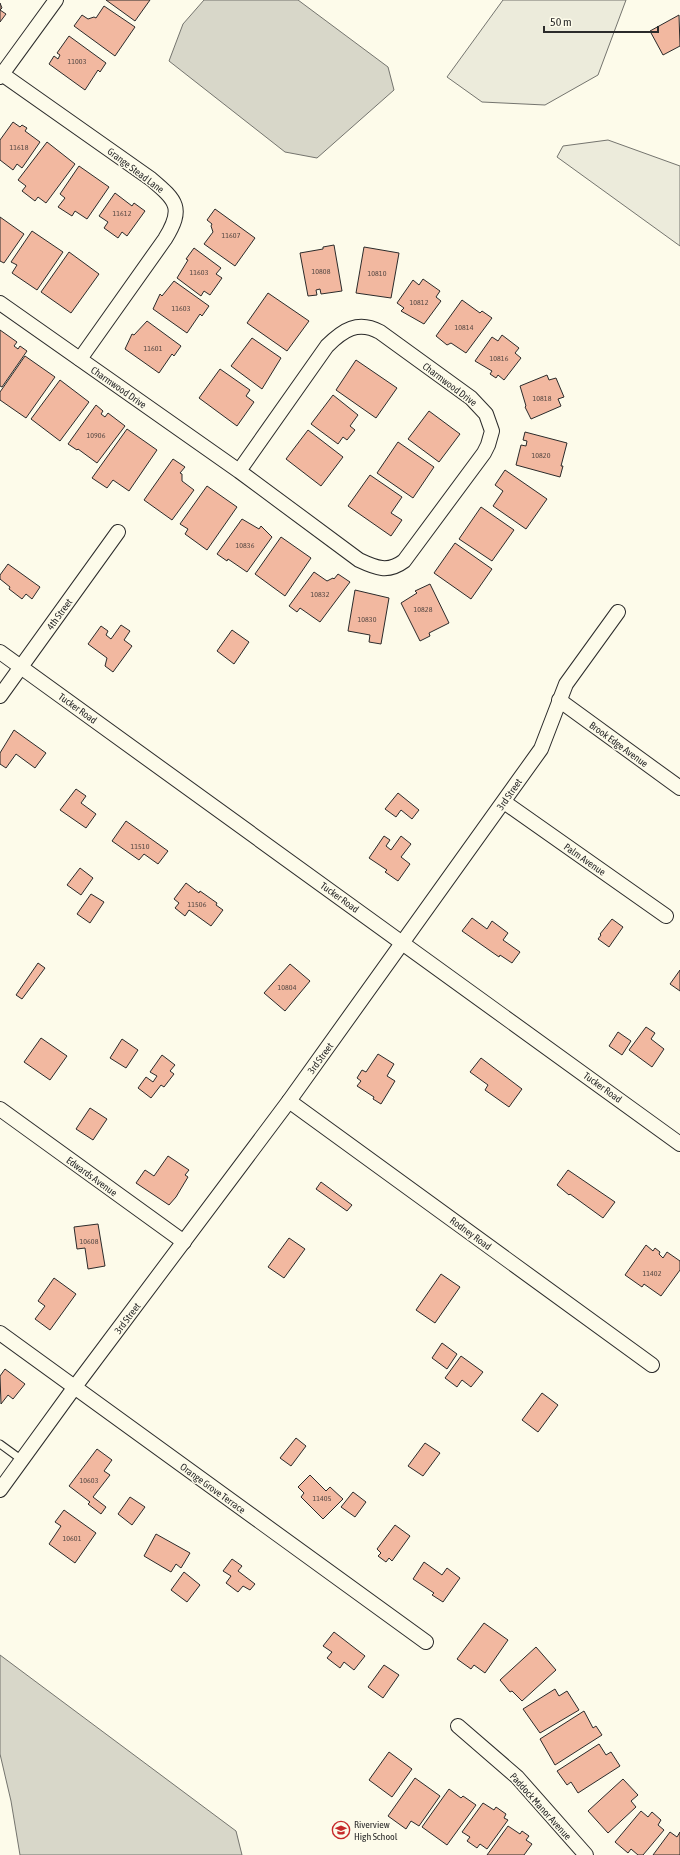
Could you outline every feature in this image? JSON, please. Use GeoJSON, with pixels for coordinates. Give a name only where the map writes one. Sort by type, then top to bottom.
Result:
{"type":"FeatureCollection","features":[{"type":"Feature","properties":{"kind":"street"},"geometry":{"type":"LineString","coordinates":[[1,75],[56,0]]}},
{"type":"Feature","properties":{"kind":"street","name":"Grange Stead Lane"},"geometry":{"type":"LineString","coordinates":[[1,75],[151,179],[165,190],[172,200],[177,213],[174,225],[165,239],[80,359]]}},
{"type":"Feature","properties":{"kind":"street","name":"Charmwood Drive"},"geometry":{"type":"LineString","coordinates":[[0,303],[239,471],[359,560],[371,566],[383,569],[396,567],[412,552],[484,453],[492,431],[486,414],[471,398],[380,332],[365,326],[355,327],[341,332],[327,346],[239,471]]}},
{"type":"Feature","properties":{"kind":"street","name":"4th Street"},"geometry":{"type":"LineString","coordinates":[[0,696],[118,532]]}},
{"type":"Feature","properties":{"kind":"street","name":"3rd Street"},"geometry":{"type":"LineString","coordinates":[[0,1490],[74,1388],[289,1102],[542,749],[566,684],[618,612]]}},
{"type":"Feature","properties":{"kind":"street","name":"Tucker Road"},"geometry":{"type":"LineString","coordinates":[[0,652],[680,1144]]}},
{"type":"Feature","properties":{"kind":"street","name":"Brook Edge Avenue"},"geometry":{"type":"LineString","coordinates":[[559,700],[680,788]]}},
{"type":"Feature","properties":{"kind":"street","name":"Palm Avenue"},"geometry":{"type":"LineString","coordinates":[[504,802],[666,916]]}},
{"type":"Feature","properties":{"kind":"street","name":"Rodney Road"},"geometry":{"type":"LineString","coordinates":[[289,1102],[652,1365]]}},
{"type":"Feature","properties":{"kind":"street","name":"Edwards Avenue"},"geometry":{"type":"LineString","coordinates":[[0,1109],[184,1242]]}},
{"type":"Feature","properties":{"kind":"street","name":"Orange Grove Terrace"},"geometry":{"type":"LineString","coordinates":[[0,1333],[426,1642]]}},
{"type":"Feature","properties":{"kind":"street","name":"Paddock Manor Avenue"},"geometry":{"type":"LineString","coordinates":[[458,1726],[517,1777],[586,1855]]}},
{"type":"Feature","properties":{"kind":"lane"},"geometry":{"type":"LineString","coordinates":[[0,1444],[22,1460]]}},
{"type":"Feature","properties":{"kind":"shaded area"},"geometry":{"type":"Polygon","coordinates":[[[204,0],[298,0],[388,67],[394,90],[317,158],[285,152],[169,61],[183,24],[204,0]]]}},
{"type":"Feature","properties":{"kind":"shaded area"},"geometry":{"type":"Polygon","coordinates":[[[503,0],[626,0],[598,75],[545,105],[482,102],[447,77],[503,0]]]}},
{"type":"Feature","properties":{"kind":"shaded area"},"geometry":{"type":"Polygon","coordinates":[[[608,140],[680,166],[680,246],[557,157],[563,146],[608,140]]]}},
{"type":"Feature","properties":{"kind":"shaded area"},"geometry":{"type":"Polygon","coordinates":[[[0,1655],[236,1831],[242,1855],[20,1855],[11,1801],[0,1754],[0,1655]]]}},
{"type":"Feature","properties":{"kind":"building"},"geometry":{"type":"Polygon","coordinates":[[[106,0],[150,0],[135,21],[106,0]]]}},
{"type":"Feature","properties":{"kind":"building"},"geometry":{"type":"Polygon","coordinates":[[[104,6],[135,27],[115,56],[74,26],[82,15],[88,19],[94,17],[96,18],[104,6]]]}},
{"type":"Feature","properties":{"kind":"building"},"geometry":{"type":"Polygon","coordinates":[[[0,10],[6,14],[0,22],[0,10]]]}},
{"type":"Feature","properties":{"kind":"building"},"geometry":{"type":"Polygon","coordinates":[[[679,15],[680,46],[663,55],[650,31],[679,15]]]}},
{"type":"Feature","properties":{"kind":"building"},"geometry":{"type":"Polygon","coordinates":[[[69,36],[106,63],[100,72],[98,70],[85,90],[49,64],[54,56],[58,59],[60,55],[57,53],[69,36]]]}},
{"type":"Feature","properties":{"kind":"building"},"geometry":{"type":"Polygon","coordinates":[[[13,122],[20,127],[22,125],[27,128],[25,131],[40,142],[22,168],[17,164],[13,170],[0,160],[0,140],[13,122]]]}},
{"type":"Feature","properties":{"kind":"building"},"geometry":{"type":"Polygon","coordinates":[[[47,142],[75,164],[46,203],[38,197],[35,201],[22,191],[26,186],[18,180],[47,142]]]}},
{"type":"Feature","properties":{"kind":"building"},"geometry":{"type":"Polygon","coordinates":[[[79,166],[109,187],[87,219],[75,211],[72,216],[58,207],[65,198],[60,194],[79,166]]]}},
{"type":"Feature","properties":{"kind":"building"},"geometry":{"type":"Polygon","coordinates":[[[115,193],[132,206],[134,203],[145,211],[127,236],[122,232],[118,238],[104,228],[108,222],[99,216],[115,193]]]}},
{"type":"Feature","properties":{"kind":"building"},"geometry":{"type":"Polygon","coordinates":[[[215,209],[255,238],[235,266],[204,244],[213,232],[211,226],[212,224],[207,220],[215,209]]]}},
{"type":"Feature","properties":{"kind":"building"},"geometry":{"type":"Polygon","coordinates":[[[0,217],[24,234],[4,263],[0,261],[0,217]]]}},
{"type":"Feature","properties":{"kind":"building"},"geometry":{"type":"Polygon","coordinates":[[[32,231],[63,252],[37,290],[12,273],[17,265],[11,262],[32,231]]]}},
{"type":"Feature","properties":{"kind":"building"},"geometry":{"type":"Polygon","coordinates":[[[334,245],[342,291],[321,294],[320,289],[316,290],[317,295],[308,296],[300,253],[323,249],[323,247],[334,245]]]}},
{"type":"Feature","properties":{"kind":"building"},"geometry":{"type":"Polygon","coordinates":[[[364,247],[399,253],[391,298],[356,293],[364,247]]]}},
{"type":"Feature","properties":{"kind":"building"},"geometry":{"type":"Polygon","coordinates":[[[194,248],[221,268],[216,274],[222,278],[210,295],[204,291],[201,296],[177,278],[188,260],[186,259],[194,248]]]}},
{"type":"Feature","properties":{"kind":"building"},"geometry":{"type":"Polygon","coordinates":[[[69,252],[99,274],[71,313],[41,292],[69,252]]]}},
{"type":"Feature","properties":{"kind":"building"},"geometry":{"type":"Polygon","coordinates":[[[423,279],[440,291],[436,297],[441,301],[424,324],[401,311],[404,308],[397,303],[413,280],[419,285],[423,279]]]}},
{"type":"Feature","properties":{"kind":"building"},"geometry":{"type":"Polygon","coordinates":[[[174,281],[209,306],[202,316],[200,314],[187,333],[153,309],[160,294],[162,296],[174,281]]]}},
{"type":"Feature","properties":{"kind":"building"},"geometry":{"type":"Polygon","coordinates":[[[268,293],[309,321],[287,351],[247,323],[268,293]]]}},
{"type":"Feature","properties":{"kind":"building"},"geometry":{"type":"Polygon","coordinates":[[[462,300],[480,313],[482,311],[492,318],[466,353],[451,343],[447,345],[436,336],[462,300]]]}},
{"type":"Feature","properties":{"kind":"building"},"geometry":{"type":"Polygon","coordinates":[[[147,321],[181,346],[174,356],[172,354],[159,373],[125,349],[132,334],[134,335],[147,321]]]}},
{"type":"Feature","properties":{"kind":"building"},"geometry":{"type":"Polygon","coordinates":[[[0,330],[17,342],[14,346],[18,349],[20,346],[27,351],[2,387],[0,386],[0,330]]]}},
{"type":"Feature","properties":{"kind":"building"},"geometry":{"type":"Polygon","coordinates":[[[502,335],[519,348],[515,353],[521,358],[504,380],[498,375],[496,378],[490,374],[492,371],[475,361],[492,337],[498,341],[502,335]]]}},
{"type":"Feature","properties":{"kind":"building"},"geometry":{"type":"Polygon","coordinates":[[[252,338],[281,358],[262,389],[231,366],[252,338]]]}},
{"type":"Feature","properties":{"kind":"building"},"geometry":{"type":"Polygon","coordinates":[[[25,356],[55,377],[26,418],[0,400],[0,392],[25,356]]]}},
{"type":"Feature","properties":{"kind":"building"},"geometry":{"type":"Polygon","coordinates":[[[356,360],[397,388],[376,418],[336,390],[356,360]]]}},
{"type":"Feature","properties":{"kind":"building"},"geometry":{"type":"Polygon","coordinates":[[[220,369],[250,390],[246,396],[254,402],[237,426],[199,398],[220,369]]]}},
{"type":"Feature","properties":{"kind":"building"},"geometry":{"type":"Polygon","coordinates":[[[547,375],[549,380],[556,378],[564,397],[558,399],[561,406],[531,419],[525,407],[526,406],[520,386],[547,375]]]}},
{"type":"Feature","properties":{"kind":"building"},"geometry":{"type":"Polygon","coordinates":[[[60,380],[89,402],[60,441],[31,419],[60,380]]]}},
{"type":"Feature","properties":{"kind":"building"},"geometry":{"type":"Polygon","coordinates":[[[333,395],[358,415],[350,426],[355,430],[347,440],[343,437],[338,444],[311,424],[333,395]]]}},
{"type":"Feature","properties":{"kind":"building"},"geometry":{"type":"Polygon","coordinates":[[[96,405],[103,411],[101,414],[105,417],[108,413],[125,426],[97,463],[78,449],[77,450],[68,444],[96,405]]]}},
{"type":"Feature","properties":{"kind":"building"},"geometry":{"type":"Polygon","coordinates":[[[429,411],[460,434],[439,462],[408,439],[429,411]]]}},
{"type":"Feature","properties":{"kind":"building"},"geometry":{"type":"Polygon","coordinates":[[[127,429],[157,450],[129,491],[113,480],[107,488],[92,478],[127,429]]]}},
{"type":"Feature","properties":{"kind":"building"},"geometry":{"type":"Polygon","coordinates":[[[308,430],[343,457],[321,486],[286,459],[308,430]]]}},
{"type":"Feature","properties":{"kind":"building"},"geometry":{"type":"Polygon","coordinates":[[[525,432],[567,443],[561,466],[563,466],[560,477],[516,465],[521,445],[526,446],[527,441],[523,440],[525,432]]]}},
{"type":"Feature","properties":{"kind":"building"},"geometry":{"type":"Polygon","coordinates":[[[398,442],[434,467],[413,498],[377,473],[398,442]]]}},
{"type":"Feature","properties":{"kind":"building"},"geometry":{"type":"Polygon","coordinates":[[[173,459],[185,467],[180,473],[182,474],[182,481],[194,490],[172,520],[144,500],[173,459]]]}},
{"type":"Feature","properties":{"kind":"building"},"geometry":{"type":"Polygon","coordinates":[[[505,470],[547,499],[526,529],[493,506],[503,491],[495,485],[505,470]]]}},
{"type":"Feature","properties":{"kind":"building"},"geometry":{"type":"Polygon","coordinates":[[[370,475],[402,497],[391,513],[402,520],[391,536],[348,506],[370,475]]]}},
{"type":"Feature","properties":{"kind":"building"},"geometry":{"type":"Polygon","coordinates":[[[207,486],[237,507],[207,550],[185,534],[188,529],[180,524],[207,486]]]}},
{"type":"Feature","properties":{"kind":"building"},"geometry":{"type":"Polygon","coordinates":[[[481,507],[514,530],[492,561],[459,539],[481,507]]]}},
{"type":"Feature","properties":{"kind":"building"},"geometry":{"type":"Polygon","coordinates":[[[242,519],[259,529],[261,526],[272,537],[247,572],[228,559],[227,561],[217,554],[242,519]]]}},
{"type":"Feature","properties":{"kind":"building"},"geometry":{"type":"Polygon","coordinates":[[[281,537],[311,558],[285,596],[255,574],[281,537]]]}},
{"type":"Feature","properties":{"kind":"building"},"geometry":{"type":"Polygon","coordinates":[[[455,543],[492,569],[471,599],[434,573],[455,543]]]}},
{"type":"Feature","properties":{"kind":"building"},"geometry":{"type":"Polygon","coordinates":[[[8,564],[40,587],[32,599],[26,594],[22,599],[9,589],[10,587],[0,579],[0,575],[8,564]]]}},
{"type":"Feature","properties":{"kind":"building"},"geometry":{"type":"Polygon","coordinates":[[[314,572],[327,581],[333,578],[334,579],[338,574],[350,582],[320,622],[300,608],[297,612],[289,606],[314,572]]]}},
{"type":"Feature","properties":{"kind":"building"},"geometry":{"type":"Polygon","coordinates":[[[430,584],[449,623],[429,633],[430,636],[420,641],[401,603],[417,593],[415,591],[430,584]]]}},
{"type":"Feature","properties":{"kind":"building"},"geometry":{"type":"Polygon","coordinates":[[[355,590],[389,598],[381,644],[369,642],[370,635],[348,631],[355,590]]]}},
{"type":"Feature","properties":{"kind":"building"},"geometry":{"type":"Polygon","coordinates":[[[121,625],[130,631],[124,640],[132,646],[113,672],[105,666],[107,658],[88,644],[101,626],[108,631],[106,635],[111,639],[121,625]]]}},
{"type":"Feature","properties":{"kind":"building"},"geometry":{"type":"Polygon","coordinates":[[[232,630],[249,642],[234,664],[217,651],[232,630]]]}},
{"type":"Feature","properties":{"kind":"building"},"geometry":{"type":"Polygon","coordinates":[[[14,730],[46,753],[35,768],[16,754],[6,768],[0,764],[0,753],[14,730]]]}},
{"type":"Feature","properties":{"kind":"building"},"geometry":{"type":"Polygon","coordinates":[[[76,789],[86,796],[81,803],[96,814],[86,828],[60,810],[76,789]]]}},
{"type":"Feature","properties":{"kind":"building"},"geometry":{"type":"Polygon","coordinates":[[[398,793],[419,810],[412,819],[401,810],[396,817],[385,809],[398,793]]]}},
{"type":"Feature","properties":{"kind":"building"},"geometry":{"type":"Polygon","coordinates":[[[126,821],[168,851],[158,864],[144,854],[139,860],[112,841],[126,821]]]}},
{"type":"Feature","properties":{"kind":"building"},"geometry":{"type":"Polygon","coordinates":[[[384,836],[390,840],[386,846],[391,850],[401,836],[411,844],[401,857],[410,864],[398,881],[385,872],[387,870],[369,858],[384,836]]]}},
{"type":"Feature","properties":{"kind":"building"},"geometry":{"type":"Polygon","coordinates":[[[80,868],[93,878],[81,895],[67,885],[80,868]]]}},
{"type":"Feature","properties":{"kind":"building"},"geometry":{"type":"Polygon","coordinates":[[[186,883],[199,893],[200,891],[217,903],[216,905],[223,910],[211,926],[189,910],[185,916],[175,908],[179,903],[174,899],[186,883]]]}},
{"type":"Feature","properties":{"kind":"building"},"geometry":{"type":"Polygon","coordinates":[[[91,894],[104,902],[90,923],[77,914],[91,894]]]}},
{"type":"Feature","properties":{"kind":"building"},"geometry":{"type":"Polygon","coordinates":[[[472,918],[487,929],[492,921],[508,933],[503,940],[520,952],[512,963],[500,955],[499,957],[462,931],[472,918]]]}},
{"type":"Feature","properties":{"kind":"building"},"geometry":{"type":"Polygon","coordinates":[[[612,919],[623,927],[609,947],[598,939],[601,935],[600,934],[612,919]]]}},
{"type":"Feature","properties":{"kind":"building"},"geometry":{"type":"Polygon","coordinates":[[[38,963],[45,968],[22,999],[16,995],[38,963]]]}},
{"type":"Feature","properties":{"kind":"building"},"geometry":{"type":"Polygon","coordinates":[[[290,964],[310,981],[285,1011],[264,993],[290,964]]]}},
{"type":"Feature","properties":{"kind":"building"},"geometry":{"type":"Polygon","coordinates":[[[680,970],[680,991],[670,984],[680,970]]]}},
{"type":"Feature","properties":{"kind":"building"},"geometry":{"type":"Polygon","coordinates":[[[646,1027],[655,1033],[651,1039],[664,1049],[652,1067],[629,1050],[646,1027]]]}},
{"type":"Feature","properties":{"kind":"building"},"geometry":{"type":"Polygon","coordinates":[[[618,1032],[631,1041],[622,1055],[609,1046],[618,1032]]]}},
{"type":"Feature","properties":{"kind":"building"},"geometry":{"type":"Polygon","coordinates":[[[41,1038],[67,1056],[50,1080],[24,1062],[41,1038]]]}},
{"type":"Feature","properties":{"kind":"building"},"geometry":{"type":"Polygon","coordinates":[[[122,1039],[138,1050],[126,1068],[110,1058],[122,1039]]]}},
{"type":"Feature","properties":{"kind":"building"},"geometry":{"type":"Polygon","coordinates":[[[378,1054],[394,1064],[387,1076],[395,1081],[381,1104],[373,1099],[374,1097],[357,1086],[361,1081],[357,1078],[362,1070],[366,1072],[378,1054]]]}},
{"type":"Feature","properties":{"kind":"building"},"geometry":{"type":"Polygon","coordinates":[[[162,1055],[175,1065],[170,1071],[174,1074],[164,1087],[161,1085],[151,1098],[138,1088],[146,1077],[153,1082],[157,1076],[150,1072],[162,1055]]]}},
{"type":"Feature","properties":{"kind":"building"},"geometry":{"type":"Polygon","coordinates":[[[481,1058],[522,1089],[509,1107],[485,1090],[488,1085],[470,1072],[481,1058]]]}},
{"type":"Feature","properties":{"kind":"building"},"geometry":{"type":"Polygon","coordinates":[[[90,1108],[107,1119],[93,1140],[76,1129],[90,1108]]]}},
{"type":"Feature","properties":{"kind":"building"},"geometry":{"type":"Polygon","coordinates":[[[168,1156],[189,1170],[185,1175],[188,1177],[176,1197],[169,1205],[136,1183],[145,1170],[154,1176],[168,1156]]]}},
{"type":"Feature","properties":{"kind":"building"},"geometry":{"type":"Polygon","coordinates":[[[568,1170],[615,1202],[603,1218],[557,1185],[568,1170]]]}},
{"type":"Feature","properties":{"kind":"building"},"geometry":{"type":"Polygon","coordinates":[[[321,1182],[352,1205],[347,1211],[316,1189],[321,1182]]]}},
{"type":"Feature","properties":{"kind":"building"},"geometry":{"type":"Polygon","coordinates":[[[98,1224],[105,1266],[88,1269],[85,1248],[77,1249],[74,1227],[98,1224]]]}},
{"type":"Feature","properties":{"kind":"building"},"geometry":{"type":"Polygon","coordinates":[[[289,1238],[305,1249],[284,1278],[268,1267],[289,1238]]]}},
{"type":"Feature","properties":{"kind":"building"},"geometry":{"type":"Polygon","coordinates":[[[646,1245],[653,1251],[655,1248],[660,1252],[659,1254],[663,1258],[667,1252],[680,1261],[680,1270],[661,1296],[644,1284],[642,1287],[625,1275],[646,1245]]]}},
{"type":"Feature","properties":{"kind":"building"},"geometry":{"type":"Polygon","coordinates":[[[441,1274],[460,1287],[435,1323],[416,1310],[441,1274]]]}},
{"type":"Feature","properties":{"kind":"building"},"geometry":{"type":"Polygon","coordinates":[[[54,1278],[76,1294],[50,1330],[35,1319],[45,1306],[38,1301],[54,1278]]]}},
{"type":"Feature","properties":{"kind":"building"},"geometry":{"type":"Polygon","coordinates":[[[442,1343],[457,1354],[447,1369],[432,1358],[442,1343]]]}},
{"type":"Feature","properties":{"kind":"building"},"geometry":{"type":"Polygon","coordinates":[[[461,1356],[483,1372],[471,1387],[462,1380],[457,1387],[445,1378],[461,1356]]]}},
{"type":"Feature","properties":{"kind":"building"},"geometry":{"type":"Polygon","coordinates":[[[5,1369],[25,1384],[13,1399],[8,1395],[1,1404],[0,1376],[5,1369]]]}},
{"type":"Feature","properties":{"kind":"building"},"geometry":{"type":"Polygon","coordinates":[[[542,1393],[558,1405],[538,1432],[522,1420],[542,1393]]]}},
{"type":"Feature","properties":{"kind":"building"},"geometry":{"type":"Polygon","coordinates":[[[296,1438],[306,1446],[291,1466],[280,1458],[296,1438]]]}},
{"type":"Feature","properties":{"kind":"building"},"geometry":{"type":"Polygon","coordinates":[[[425,1443],[440,1453],[423,1476],[408,1466],[425,1443]]]}},
{"type":"Feature","properties":{"kind":"building"},"geometry":{"type":"Polygon","coordinates":[[[97,1449],[112,1460],[104,1471],[110,1475],[93,1497],[106,1507],[101,1514],[88,1504],[90,1502],[69,1486],[97,1449]]]}},
{"type":"Feature","properties":{"kind":"building"},"geometry":{"type":"Polygon","coordinates":[[[310,1475],[326,1491],[330,1487],[343,1499],[323,1519],[301,1497],[304,1493],[298,1487],[310,1475]]]}},
{"type":"Feature","properties":{"kind":"building"},"geometry":{"type":"Polygon","coordinates":[[[353,1492],[366,1502],[355,1517],[341,1507],[353,1492]]]}},
{"type":"Feature","properties":{"kind":"building"},"geometry":{"type":"Polygon","coordinates":[[[130,1497],[145,1507],[132,1525],[118,1514],[130,1497]]]}},
{"type":"Feature","properties":{"kind":"building"},"geometry":{"type":"Polygon","coordinates":[[[64,1510],[96,1533],[75,1563],[49,1544],[61,1526],[55,1522],[64,1510]]]}},
{"type":"Feature","properties":{"kind":"building"},"geometry":{"type":"Polygon","coordinates":[[[395,1525],[410,1536],[392,1561],[389,1558],[386,1562],[378,1556],[381,1553],[377,1549],[395,1525]]]}},
{"type":"Feature","properties":{"kind":"building"},"geometry":{"type":"Polygon","coordinates":[[[156,1534],[190,1553],[181,1568],[176,1564],[171,1572],[144,1556],[156,1534]]]}},
{"type":"Feature","properties":{"kind":"building"},"geometry":{"type":"Polygon","coordinates":[[[232,1559],[242,1566],[238,1571],[255,1584],[250,1590],[243,1586],[238,1592],[226,1583],[231,1576],[223,1571],[232,1559]]]}},
{"type":"Feature","properties":{"kind":"building"},"geometry":{"type":"Polygon","coordinates":[[[424,1562],[442,1575],[447,1568],[460,1578],[443,1602],[432,1595],[434,1593],[413,1579],[424,1562]]]}},
{"type":"Feature","properties":{"kind":"building"},"geometry":{"type":"Polygon","coordinates":[[[184,1572],[200,1585],[187,1602],[171,1590],[184,1572]]]}},
{"type":"Feature","properties":{"kind":"building"},"geometry":{"type":"Polygon","coordinates":[[[484,1623],[508,1640],[485,1673],[474,1665],[471,1669],[457,1659],[484,1623]]]}},
{"type":"Feature","properties":{"kind":"building"},"geometry":{"type":"Polygon","coordinates":[[[334,1632],[365,1656],[354,1670],[344,1662],[340,1668],[327,1658],[332,1652],[323,1646],[334,1632]]]}},
{"type":"Feature","properties":{"kind":"building"},"geometry":{"type":"Polygon","coordinates":[[[536,1647],[556,1670],[522,1701],[512,1691],[510,1692],[500,1680],[536,1647]]]}},
{"type":"Feature","properties":{"kind":"building"},"geometry":{"type":"Polygon","coordinates":[[[384,1665],[399,1675],[383,1698],[368,1687],[384,1665]]]}},
{"type":"Feature","properties":{"kind":"building"},"geometry":{"type":"Polygon","coordinates":[[[555,1689],[559,1696],[567,1691],[579,1710],[540,1733],[523,1709],[555,1689]]]}},
{"type":"Feature","properties":{"kind":"building"},"geometry":{"type":"Polygon","coordinates":[[[584,1711],[593,1728],[596,1726],[602,1735],[555,1765],[540,1739],[584,1711]]]}},
{"type":"Feature","properties":{"kind":"building"},"geometry":{"type":"Polygon","coordinates":[[[599,1744],[606,1755],[611,1752],[620,1766],[578,1793],[571,1782],[567,1785],[557,1771],[599,1744]]]}},
{"type":"Feature","properties":{"kind":"building"},"geometry":{"type":"Polygon","coordinates":[[[389,1752],[412,1769],[392,1797],[369,1780],[389,1752]]]}},
{"type":"Feature","properties":{"kind":"building"},"geometry":{"type":"Polygon","coordinates":[[[415,1778],[440,1796],[419,1826],[411,1821],[406,1829],[388,1816],[415,1778]]]}},
{"type":"Feature","properties":{"kind":"building"},"geometry":{"type":"Polygon","coordinates":[[[623,1779],[638,1795],[631,1801],[636,1807],[608,1833],[588,1811],[623,1779]]]}},
{"type":"Feature","properties":{"kind":"building"},"geometry":{"type":"Polygon","coordinates":[[[449,1789],[461,1798],[463,1796],[476,1805],[447,1845],[422,1827],[449,1789]]]}},
{"type":"Feature","properties":{"kind":"building"},"geometry":{"type":"Polygon","coordinates":[[[483,1803],[494,1810],[496,1807],[506,1814],[504,1818],[508,1820],[487,1849],[480,1844],[477,1848],[467,1841],[470,1837],[462,1832],[483,1803]]]}},
{"type":"Feature","properties":{"kind":"building"},"geometry":{"type":"Polygon","coordinates":[[[641,1811],[648,1817],[652,1812],[661,1820],[658,1825],[664,1830],[643,1855],[638,1855],[631,1849],[628,1853],[615,1842],[641,1811]]]}},
{"type":"Feature","properties":{"kind":"building"},"geometry":{"type":"Polygon","coordinates":[[[508,1826],[520,1834],[522,1831],[529,1836],[526,1840],[532,1844],[524,1855],[487,1855],[508,1826]]]}},
{"type":"Feature","properties":{"kind":"building"},"geometry":{"type":"Polygon","coordinates":[[[670,1832],[677,1837],[680,1832],[680,1855],[653,1855],[670,1832]]]}},
{"type":"Feature","properties":{"kind":"place","name":"Riverview High School"},"geometry":{"type":"Point","coordinates":[341,1830]}}]}
